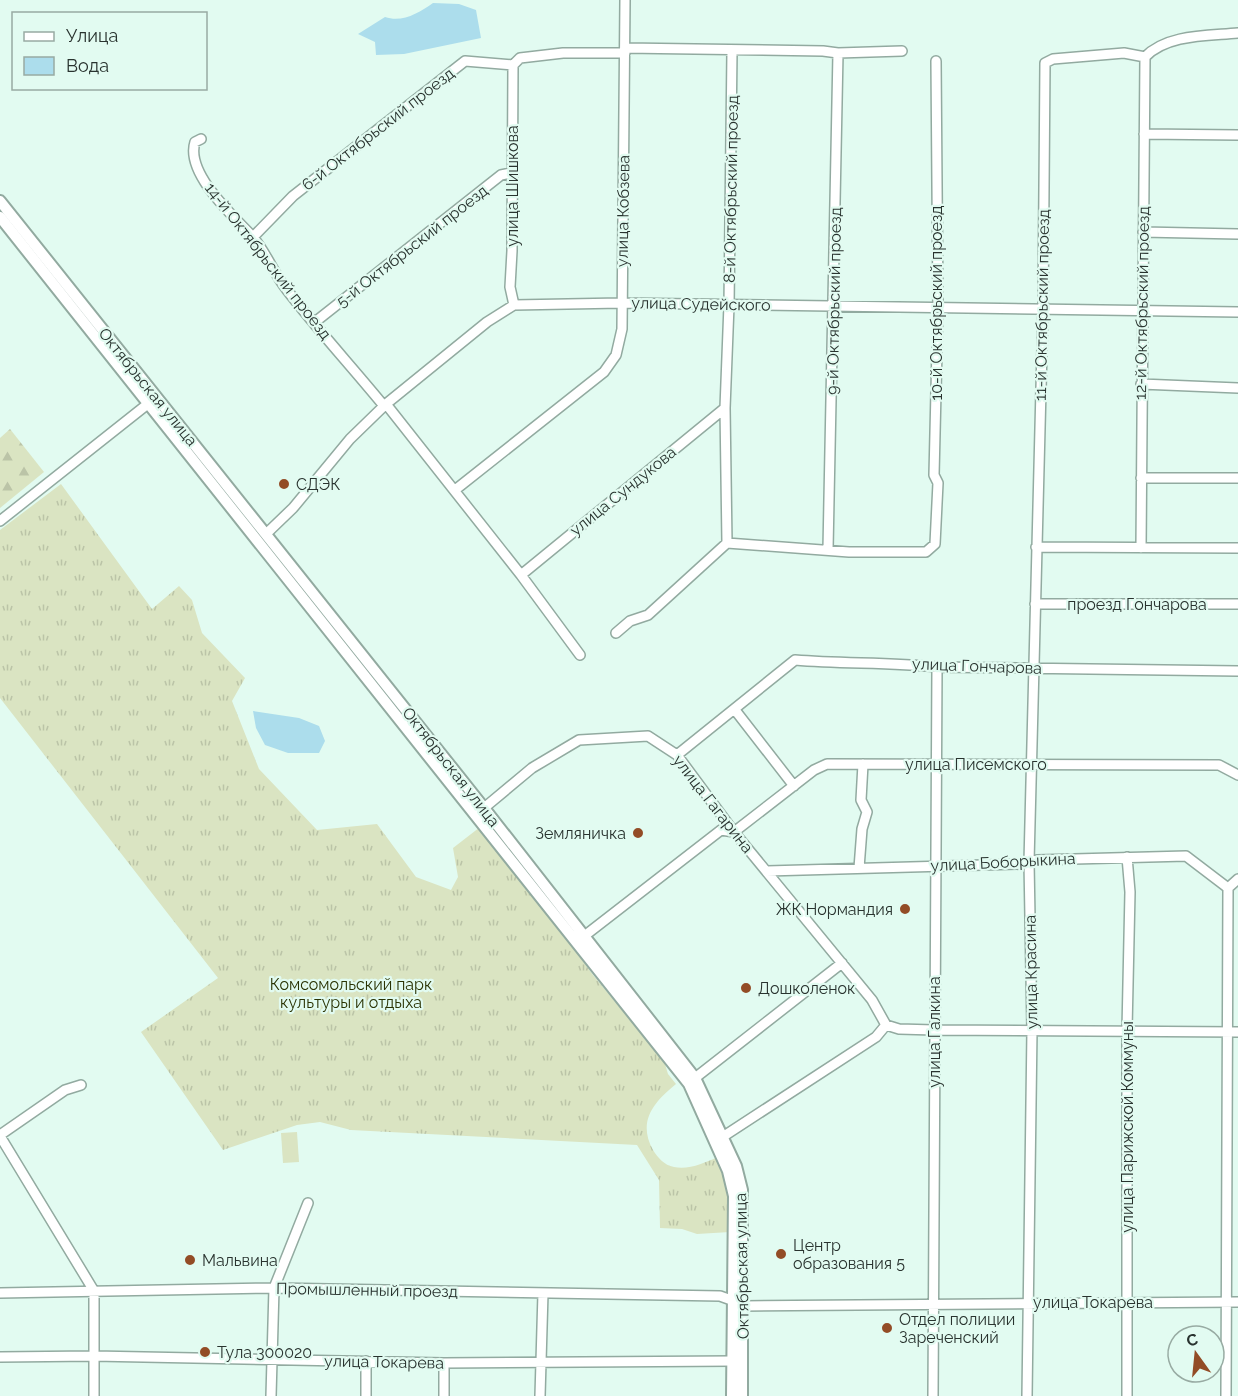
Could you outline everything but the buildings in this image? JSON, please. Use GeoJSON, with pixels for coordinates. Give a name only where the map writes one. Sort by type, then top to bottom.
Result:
{"type":"FeatureCollection","features":[{"type":"Feature","properties":{"kind":"main road","name":"Октябрьская улица"},"geometry":{"type":"LineString","coordinates":[[0,201],[152,400]]}},
{"type":"Feature","properties":{"kind":"main road","name":"Октябрьская улица"},"geometry":{"type":"LineString","coordinates":[[0,217],[152,400],[692,1081],[733,1187],[738,1303]]}},
{"type":"Feature","properties":{"kind":"main road","name":"Октябрьская улица"},"geometry":{"type":"LineString","coordinates":[[262,538],[484,807],[692,1081],[724,1136],[742,1190],[738,1303],[738,1361],[742,1396]]}},
{"type":"Feature","properties":{"kind":"main road","name":"Октябрьская улица"},"geometry":{"type":"LineString","coordinates":[[732,1396],[738,1361]]}},
{"type":"Feature","properties":{"kind":"street","name":"улица Кобзева"},"geometry":{"type":"LineString","coordinates":[[455,490],[612,363],[620,337],[625,0]]}},
{"type":"Feature","properties":{"kind":"street"},"geometry":{"type":"LineString","coordinates":[[1145,57],[1155,47],[1188,38],[1238,33]]}},
{"type":"Feature","properties":{"kind":"street","name":"6-й Октябрьский проезд"},"geometry":{"type":"LineString","coordinates":[[253,237],[293,196],[393,120],[458,66],[473,61],[513,65],[520,58],[562,53],[625,51],[823,51],[838,53],[902,51]]}},
{"type":"Feature","properties":{"kind":"street","name":"8-й Октябрьский проезд"},"geometry":{"type":"LineString","coordinates":[[727,543],[725,408],[729,305],[732,51]]}},
{"type":"Feature","properties":{"kind":"street","name":"9-й Октябрьский проезд"},"geometry":{"type":"LineString","coordinates":[[828,549],[838,53]]}},
{"type":"Feature","properties":{"kind":"street","name":"11-й Октябрьский проезд"},"geometry":{"type":"LineString","coordinates":[[1036,547],[1043,310],[1045,63],[1053,59],[1124,53],[1145,57]]}},
{"type":"Feature","properties":{"kind":"street","name":"12-й Октябрьский проезд"},"geometry":{"type":"LineString","coordinates":[[1141,548],[1145,57]]}},
{"type":"Feature","properties":{"kind":"street","name":"10-й Октябрьский проезд"},"geometry":{"type":"LineString","coordinates":[[828,549],[926,552],[935,544],[938,483],[934,475],[938,308],[936,61]]}},
{"type":"Feature","properties":{"kind":"street","name":"улица Шишкова"},"geometry":{"type":"LineString","coordinates":[[513,65],[511,142],[514,164],[511,173],[510,278],[514,305]]}},
{"type":"Feature","properties":{"kind":"street"},"geometry":{"type":"LineString","coordinates":[[1144,134],[1238,135]]}},
{"type":"Feature","properties":{"kind":"street","name":"14-й Октябрьский проезд"},"geometry":{"type":"LineString","coordinates":[[201,139],[195,142],[193,148],[203,178],[233,218],[253,237],[286,288],[455,490],[580,655]]}},
{"type":"Feature","properties":{"kind":"street","name":"5-й Октябрьский проезд"},"geometry":{"type":"LineString","coordinates":[[315,322],[501,175],[511,173]]}},
{"type":"Feature","properties":{"kind":"street"},"geometry":{"type":"LineString","coordinates":[[1143,232],[1238,234]]}},
{"type":"Feature","properties":{"kind":"street","name":"улица Судейского"},"geometry":{"type":"LineString","coordinates":[[514,305],[621,303],[1238,312]]}},
{"type":"Feature","properties":{"kind":"street"},"geometry":{"type":"LineString","coordinates":[[262,538],[293,508],[342,447],[385,405],[487,322],[514,305]]}},
{"type":"Feature","properties":{"kind":"street"},"geometry":{"type":"LineString","coordinates":[[1141,384],[1238,388]]}},
{"type":"Feature","properties":{"kind":"street"},"geometry":{"type":"LineString","coordinates":[[0,521],[152,400]]}},
{"type":"Feature","properties":{"kind":"street","name":"улица Сундукова"},"geometry":{"type":"LineString","coordinates":[[521,575],[725,408]]}},
{"type":"Feature","properties":{"kind":"street"},"geometry":{"type":"LineString","coordinates":[[1141,478],[1238,478]]}},
{"type":"Feature","properties":{"kind":"street"},"geometry":{"type":"LineString","coordinates":[[616,633],[630,621],[648,615],[727,543],[828,549]]}},
{"type":"Feature","properties":{"kind":"street"},"geometry":{"type":"LineString","coordinates":[[1036,547],[1238,548]]}},
{"type":"Feature","properties":{"kind":"street","name":"улица Красина"},"geometry":{"type":"LineString","coordinates":[[1027,1396],[1032,1030],[1029,862],[1033,764],[1036,547]]}},
{"type":"Feature","properties":{"kind":"street","name":"проезд Гончарова"},"geometry":{"type":"LineString","coordinates":[[1035,604],[1238,604]]}},
{"type":"Feature","properties":{"kind":"street","name":"улица Гончарова"},"geometry":{"type":"LineString","coordinates":[[677,755],[795,660],[844,664],[896,663],[937,667],[1238,671]]}},
{"type":"Feature","properties":{"kind":"street","name":"улица Галкина"},"geometry":{"type":"LineString","coordinates":[[933,1396],[937,667]]}},
{"type":"Feature","properties":{"kind":"street"},"geometry":{"type":"LineString","coordinates":[[735,710],[794,786]]}},
{"type":"Feature","properties":{"kind":"street","name":"улица Гагарина"},"geometry":{"type":"LineString","coordinates":[[484,807],[532,768],[579,740],[648,736],[677,755],[734,832],[872,1000],[886,1025]]}},
{"type":"Feature","properties":{"kind":"street","name":"улица Писемского"},"geometry":{"type":"LineString","coordinates":[[583,937],[721,830],[734,832],[826,764],[1220,765],[1238,775]]}},
{"type":"Feature","properties":{"kind":"street"},"geometry":{"type":"LineString","coordinates":[[859,868],[862,829],[867,812],[861,800],[863,764]]}},
{"type":"Feature","properties":{"kind":"street","name":"улица Боборыкина"},"geometry":{"type":"LineString","coordinates":[[767,871],[1021,864],[1127,857],[1186,856],[1228,888]]}},
{"type":"Feature","properties":{"kind":"street","name":"улица Парижской Коммуны"},"geometry":{"type":"LineString","coordinates":[[1127,857],[1130,892],[1127,1030],[1127,1396]]}},
{"type":"Feature","properties":{"kind":"street"},"geometry":{"type":"LineString","coordinates":[[1226,1396],[1233,1302],[1228,888],[1238,879]]}},
{"type":"Feature","properties":{"kind":"street"},"geometry":{"type":"LineString","coordinates":[[692,1081],[842,963]]}},
{"type":"Feature","properties":{"kind":"street"},"geometry":{"type":"LineString","coordinates":[[724,1136],[876,1036],[886,1025],[899,1029],[934,1030],[1238,1032]]}},
{"type":"Feature","properties":{"kind":"street"},"geometry":{"type":"LineString","coordinates":[[81,1085],[65,1090],[0,1136],[94,1291],[94,1396]]}},
{"type":"Feature","properties":{"kind":"street"},"geometry":{"type":"LineString","coordinates":[[271,1396],[270,1360],[274,1288],[308,1203]]}},
{"type":"Feature","properties":{"kind":"street","name":"Промышленный проезд"},"geometry":{"type":"LineString","coordinates":[[0,1293],[274,1288],[720,1296],[738,1303]]}},
{"type":"Feature","properties":{"kind":"street"},"geometry":{"type":"LineString","coordinates":[[540,1396],[543,1293]]}},
{"type":"Feature","properties":{"kind":"street","name":"улица Токарева"},"geometry":{"type":"LineString","coordinates":[[738,1303],[1233,1302]]}},
{"type":"Feature","properties":{"kind":"street","name":"улица Токарева"},"geometry":{"type":"LineString","coordinates":[[0,1357],[93,1356],[444,1363],[738,1361]]}},
{"type":"Feature","properties":{"kind":"street"},"geometry":{"type":"LineString","coordinates":[[366,1361],[366,1396]]}},
{"type":"Feature","properties":{"kind":"street"},"geometry":{"type":"LineString","coordinates":[[444,1363],[444,1396]]}},
{"type":"Feature","properties":{"kind":"green space"},"geometry":{"type":"Polygon","coordinates":[[[10,429],[44,472],[0,508],[0,438],[10,429]]]}},
{"type":"Feature","properties":{"kind":"green space","name":"Комсомольский парк культуры и отдыха"},"geometry":{"type":"Polygon","coordinates":[[[61,484],[152,609],[179,586],[192,600],[202,633],[245,678],[232,701],[259,769],[317,830],[377,824],[416,877],[451,890],[458,877],[453,848],[484,824],[593,975],[664,1061],[668,1074],[676,1084],[661,1098],[650,1113],[647,1121],[648,1140],[659,1158],[667,1165],[674,1167],[691,1167],[718,1157],[729,1187],[730,1232],[697,1234],[682,1229],[660,1228],[659,1180],[637,1145],[351,1130],[320,1122],[297,1125],[223,1150],[141,1032],[218,978],[0,698],[0,530],[61,484]]]}},
{"type":"Feature","properties":{"kind":"green space"},"geometry":{"type":"Polygon","coordinates":[[[297,1132],[299,1162],[283,1163],[281,1133],[297,1132]]]}},
{"type":"Feature","properties":{"kind":"water"},"geometry":{"type":"Polygon","coordinates":[[[433,3],[459,4],[476,10],[481,38],[404,54],[376,55],[375,42],[358,34],[385,17],[404,18],[433,3]]]}},
{"type":"Feature","properties":{"kind":"water"},"geometry":{"type":"Polygon","coordinates":[[[253,711],[299,718],[319,726],[325,741],[319,753],[288,753],[265,745],[256,728],[253,711]]]}},
{"type":"Feature","properties":{"kind":"place","name":"СДЭК"},"geometry":{"type":"Point","coordinates":[284,484]}},
{"type":"Feature","properties":{"kind":"place","name":"Земляничка"},"geometry":{"type":"Point","coordinates":[638,833]}},
{"type":"Feature","properties":{"kind":"place","name":"ЖК Нормандия"},"geometry":{"type":"Point","coordinates":[905,909]}},
{"type":"Feature","properties":{"kind":"place","name":"Дошколенок"},"geometry":{"type":"Point","coordinates":[746,988]}},
{"type":"Feature","properties":{"kind":"place","name":"Центр образования 5"},"geometry":{"type":"Point","coordinates":[781,1254]}},
{"type":"Feature","properties":{"kind":"place","name":"Мальвина"},"geometry":{"type":"Point","coordinates":[190,1260]}},
{"type":"Feature","properties":{"kind":"place","name":"Отдел полиции Зареченский"},"geometry":{"type":"Point","coordinates":[887,1328]}},
{"type":"Feature","properties":{"kind":"place","name":"Тула 300020"},"geometry":{"type":"Point","coordinates":[205,1352]}}]}
